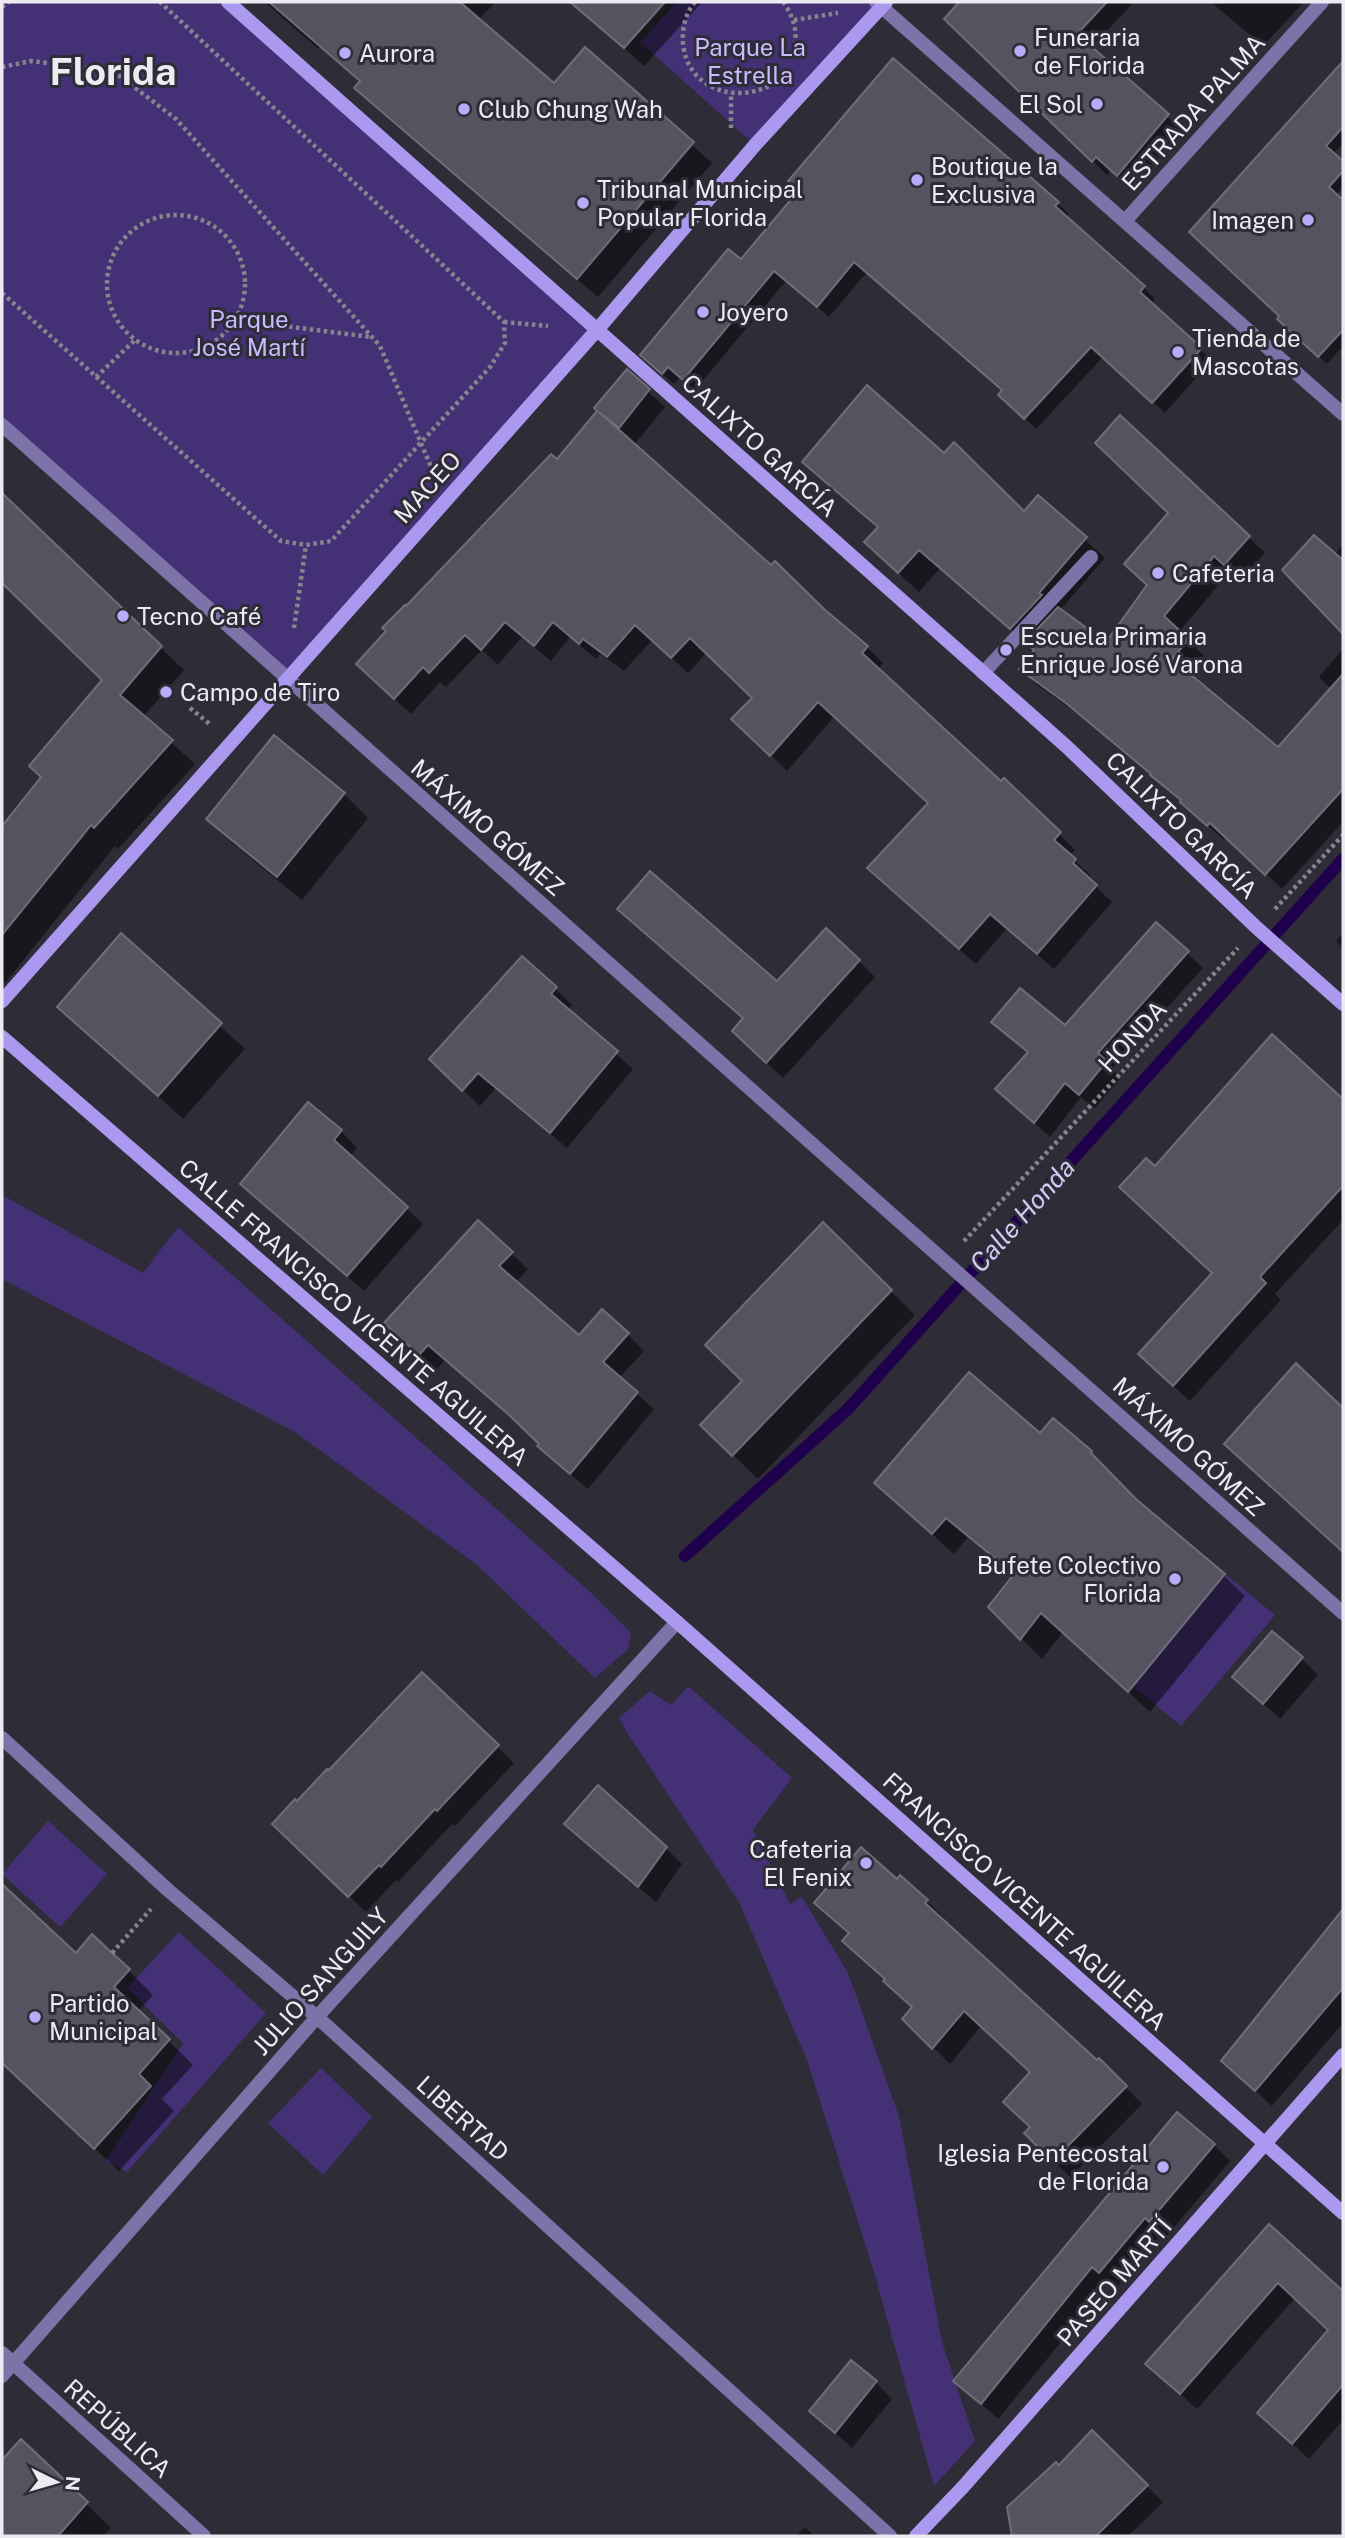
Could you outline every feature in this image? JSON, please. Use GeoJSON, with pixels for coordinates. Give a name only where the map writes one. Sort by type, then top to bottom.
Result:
{"type":"FeatureCollection","features":[{"type":"Feature","properties":{"kind":"street","name":"CALIXTO GARCÍA"},"geometry":{"type":"LineString","coordinates":[[228,2],[1067,747],[1259,930],[1343,1004]]}},
{"type":"Feature","properties":{"kind":"street","name":"ESTRADA PALMA"},"geometry":{"type":"LineString","coordinates":[[1125,221],[1322,2]]}},
{"type":"Feature","properties":{"kind":"street","name":"MACEO"},"geometry":{"type":"LineString","coordinates":[[2,1001],[597,330],[881,3]]}},
{"type":"Feature","properties":{"kind":"street"},"geometry":{"type":"LineString","coordinates":[[881,3],[1343,414]]}},
{"type":"Feature","properties":{"kind":"street","name":"MÁXIMO GÓMEZ"},"geometry":{"type":"LineString","coordinates":[[2,425],[286,680],[950,1263],[1343,1613]]}},
{"type":"Feature","properties":{"kind":"street"},"geometry":{"type":"LineString","coordinates":[[983,673],[1091,557]]}},
{"type":"Feature","properties":{"kind":"street","name":"CALLE FRANCISCO VICENTE AGUILERA"},"geometry":{"type":"LineString","coordinates":[[2,1037],[677,1622]]}},
{"type":"Feature","properties":{"kind":"street","name":"JULIO SANGUILY"},"geometry":{"type":"LineString","coordinates":[[2,2376],[317,2017],[677,1622]]}},
{"type":"Feature","properties":{"kind":"street","name":"FRANCISCO VICENTE AGUILERA"},"geometry":{"type":"LineString","coordinates":[[677,1622],[1343,2213]]}},
{"type":"Feature","properties":{"kind":"street","name":"LIBERTAD"},"geometry":{"type":"LineString","coordinates":[[2,1738],[168,1890],[317,2017],[890,2536]]}},
{"type":"Feature","properties":{"kind":"street","name":"PASEO MARTÍ"},"geometry":{"type":"LineString","coordinates":[[916,2536],[963,2487],[1343,2055]]}},
{"type":"Feature","properties":{"kind":"street","name":"REPÚBLICA"},"geometry":{"type":"LineString","coordinates":[[2,2353],[204,2536]]}},
{"type":"Feature","properties":{"kind":"path"},"geometry":{"type":"LineString","coordinates":[[2,7],[9,2]]}},
{"type":"Feature","properties":{"kind":"path"},"geometry":{"type":"LineString","coordinates":[[2,293],[281,541],[306,545],[331,541],[491,367],[505,343],[504,322],[160,2]]}},
{"type":"Feature","properties":{"kind":"path"},"geometry":{"type":"LineString","coordinates":[[695,2],[684,24],[682,42],[687,61],[697,77],[713,88],[731,94],[750,94],[768,87],[776,80]]}},
{"type":"Feature","properties":{"kind":"path"},"geometry":{"type":"LineString","coordinates":[[783,2],[794,20],[796,38],[793,57],[788,66]]}},
{"type":"Feature","properties":{"kind":"path"},"geometry":{"type":"LineString","coordinates":[[2,67],[31,61],[113,71],[176,119],[380,346],[446,500]]}},
{"type":"Feature","properties":{"kind":"path"},"geometry":{"type":"LineString","coordinates":[[186,214],[209,222],[228,236],[241,257],[246,281],[243,304],[233,326],[217,341],[197,351],[176,354],[154,351],[135,340],[119,324],[109,305],[107,283],[110,261],[122,240],[140,224],[163,216],[186,214]]}},
{"type":"Feature","properties":{"kind":"path"},"geometry":{"type":"LineString","coordinates":[[233,326],[284,326],[372,337]]}},
{"type":"Feature","properties":{"kind":"path"},"geometry":{"type":"LineString","coordinates":[[96,377],[135,340]]}},
{"type":"Feature","properties":{"kind":"path"},"geometry":{"type":"LineString","coordinates":[[286,680],[306,545]]}},
{"type":"Feature","properties":{"kind":"path","name":"HONDA"},"geometry":{"type":"LineString","coordinates":[[950,1263],[1259,930],[1343,835]]}},
{"type":"Feature","properties":{"kind":"path"},"geometry":{"type":"LineString","coordinates":[[112,1953],[168,1890]]}},
{"type":"Feature","properties":{"kind":"green space","name":"Parque José Martí"},"geometry":{"type":"Polygon","coordinates":[[[2,2],[228,2],[597,330],[286,680],[2,425],[2,2]]]}},
{"type":"Feature","properties":{"kind":"green space","name":"Parque La Estrella"},"geometry":{"type":"Polygon","coordinates":[[[677,2],[876,2],[882,7],[755,145],[640,42],[677,2]]]}},
{"type":"Feature","properties":{"kind":"green space"},"geometry":{"type":"Polygon","coordinates":[[[2,1195],[143,1273],[178,1227],[589,1591],[631,1633],[628,1649],[595,1678],[477,1565],[295,1432],[2,1279],[2,1195]]]}},
{"type":"Feature","properties":{"kind":"green space"},"geometry":{"type":"Polygon","coordinates":[[[1225,1574],[1275,1615],[1181,1726],[1133,1686],[1225,1574]]]}},
{"type":"Feature","properties":{"kind":"green space"},"geometry":{"type":"Polygon","coordinates":[[[688,1686],[792,1778],[753,1830],[790,1904],[802,1897],[848,1973],[899,2116],[942,2342],[975,2441],[934,2486],[873,2269],[807,2060],[739,1902],[619,1718],[650,1691],[671,1705],[688,1686]]]}},
{"type":"Feature","properties":{"kind":"green space"},"geometry":{"type":"Polygon","coordinates":[[[48,1821],[107,1874],[60,1927],[2,1874],[48,1821]]]}},
{"type":"Feature","properties":{"kind":"green space"},"geometry":{"type":"Polygon","coordinates":[[[179,1932],[266,2013],[127,2172],[106,2161],[183,2043],[127,1988],[179,1932]]]}},
{"type":"Feature","properties":{"kind":"green space"},"geometry":{"type":"Polygon","coordinates":[[[321,2068],[372,2117],[323,2175],[268,2123],[321,2068]]]}},
{"type":"Feature","properties":{"kind":"building"},"geometry":{"type":"Polygon","coordinates":[[[269,2],[460,2],[554,83],[585,47],[694,142],[577,279],[354,88],[360,81],[269,2]]]}},
{"type":"Feature","properties":{"kind":"building"},"geometry":{"type":"Polygon","coordinates":[[[570,2],[665,2],[624,48],[570,2]]]}},
{"type":"Feature","properties":{"kind":"building"},"geometry":{"type":"Polygon","coordinates":[[[959,2],[1107,2],[1077,34],[1169,114],[1117,176],[1096,157],[1092,162],[944,19],[959,2]]]}},
{"type":"Feature","properties":{"kind":"building"},"geometry":{"type":"Polygon","coordinates":[[[893,58],[1059,202],[1055,206],[1145,286],[1140,292],[1202,348],[1152,403],[1091,347],[1024,419],[998,395],[1002,390],[854,262],[817,307],[774,271],[683,380],[668,367],[662,374],[640,355],[728,249],[741,259],[799,190],[788,181],[893,58]]]}},
{"type":"Feature","properties":{"kind":"building"},"geometry":{"type":"Polygon","coordinates":[[[1343,61],[1343,127],[1326,146],[1343,161],[1343,171],[1329,187],[1343,200],[1343,330],[1318,357],[1277,319],[1279,316],[1189,232],[1343,61]]]}},
{"type":"Feature","properties":{"kind":"building"},"geometry":{"type":"Polygon","coordinates":[[[627,369],[650,389],[619,428],[599,412],[771,565],[775,561],[824,609],[868,646],[862,653],[1001,781],[1004,778],[1061,832],[1054,840],[1076,859],[1073,863],[1097,885],[1037,954],[990,914],[959,949],[867,868],[928,803],[818,702],[770,756],[731,719],[752,698],[690,638],[671,658],[635,625],[607,657],[583,639],[579,644],[553,622],[534,646],[505,622],[481,650],[465,635],[429,673],[423,667],[394,699],[356,664],[386,631],[382,628],[551,454],[557,459],[597,411],[594,408],[627,369]]]}},
{"type":"Feature","properties":{"kind":"building"},"geometry":{"type":"Polygon","coordinates":[[[867,385],[944,453],[954,442],[1024,511],[1038,495],[1087,537],[1039,593],[1042,595],[1010,629],[919,550],[898,573],[864,542],[878,527],[802,462],[867,385]]]}},
{"type":"Feature","properties":{"kind":"building"},"geometry":{"type":"Polygon","coordinates":[[[1120,415],[1250,536],[1224,565],[1214,556],[1164,616],[1189,639],[1172,659],[1278,747],[1343,674],[1343,789],[1265,875],[1210,823],[1207,826],[1151,774],[1067,704],[1019,669],[1034,650],[1025,642],[1058,607],[1106,642],[1147,585],[1124,564],[1168,513],[1095,443],[1120,415]]]}},
{"type":"Feature","properties":{"kind":"building"},"geometry":{"type":"Polygon","coordinates":[[[2,493],[162,646],[120,695],[173,740],[94,828],[91,825],[2,935],[2,826],[41,777],[29,766],[102,680],[2,583],[2,493]]]}},
{"type":"Feature","properties":{"kind":"building"},"geometry":{"type":"Polygon","coordinates":[[[1314,535],[1343,560],[1343,634],[1282,570],[1314,535]]]}},
{"type":"Feature","properties":{"kind":"building"},"geometry":{"type":"Polygon","coordinates":[[[274,735],[345,793],[277,877],[206,819],[274,735]]]}},
{"type":"Feature","properties":{"kind":"building"},"geometry":{"type":"Polygon","coordinates":[[[650,871],[777,981],[826,928],[860,960],[766,1063],[732,1031],[743,1018],[617,909],[650,871]]]}},
{"type":"Feature","properties":{"kind":"building"},"geometry":{"type":"Polygon","coordinates":[[[1156,922],[1189,951],[1098,1053],[1107,1061],[1079,1095],[1065,1083],[1034,1123],[995,1089],[1028,1052],[991,1022],[1020,988],[1065,1025],[1156,922]]]}},
{"type":"Feature","properties":{"kind":"building"},"geometry":{"type":"Polygon","coordinates":[[[121,933],[222,1023],[158,1096],[57,1007],[121,933]]]}},
{"type":"Feature","properties":{"kind":"building"},"geometry":{"type":"Polygon","coordinates":[[[522,956],[557,987],[551,994],[618,1051],[550,1133],[478,1073],[462,1091],[429,1059],[522,956]]]}},
{"type":"Feature","properties":{"kind":"building"},"geometry":{"type":"Polygon","coordinates":[[[1272,1034],[1343,1099],[1343,1186],[1260,1277],[1266,1283],[1173,1386],[1138,1354],[1212,1273],[1119,1187],[1146,1158],[1155,1166],[1272,1034]]]}},
{"type":"Feature","properties":{"kind":"building"},"geometry":{"type":"Polygon","coordinates":[[[308,1102],[342,1130],[334,1140],[408,1207],[347,1276],[240,1184],[308,1102]]]}},
{"type":"Feature","properties":{"kind":"building"},"geometry":{"type":"Polygon","coordinates":[[[478,1220],[513,1252],[499,1266],[579,1335],[602,1309],[629,1333],[603,1362],[638,1392],[570,1474],[537,1446],[539,1444],[508,1414],[428,1345],[419,1355],[384,1323],[478,1220]]]}},
{"type":"Feature","properties":{"kind":"building"},"geometry":{"type":"Polygon","coordinates":[[[823,1222],[892,1290],[732,1456],[700,1425],[742,1381],[705,1345],[823,1222]]]}},
{"type":"Feature","properties":{"kind":"building"},"geometry":{"type":"Polygon","coordinates":[[[1296,1363],[1343,1408],[1343,1552],[1224,1444],[1296,1363]]]}},
{"type":"Feature","properties":{"kind":"building"},"geometry":{"type":"Polygon","coordinates":[[[969,1372],[1040,1433],[1053,1418],[1092,1451],[1136,1499],[1225,1574],[1128,1692],[1041,1613],[1020,1640],[988,1607],[1014,1574],[946,1518],[932,1534],[874,1483],[969,1372]]]}},
{"type":"Feature","properties":{"kind":"building"},"geometry":{"type":"Polygon","coordinates":[[[1272,1631],[1303,1657],[1263,1704],[1232,1677],[1272,1631]]]}},
{"type":"Feature","properties":{"kind":"building"},"geometry":{"type":"Polygon","coordinates":[[[422,1672],[499,1745],[437,1811],[435,1809],[381,1867],[379,1865],[348,1897],[272,1824],[295,1799],[297,1801],[327,1769],[329,1770],[422,1672]]]}},
{"type":"Feature","properties":{"kind":"building"},"geometry":{"type":"Polygon","coordinates":[[[598,1785],[667,1847],[638,1887],[564,1824],[598,1785]]]}},
{"type":"Feature","properties":{"kind":"building"},"geometry":{"type":"Polygon","coordinates":[[[861,1847],[897,1879],[900,1875],[928,1900],[925,1903],[1127,2086],[1052,2162],[1024,2133],[1030,2127],[1003,2102],[1030,2072],[964,2011],[932,2049],[902,2019],[912,2007],[842,1941],[849,1933],[814,1903],[861,1847]]]}},
{"type":"Feature","properties":{"kind":"building"},"geometry":{"type":"Polygon","coordinates":[[[2,1884],[76,1953],[92,1934],[130,1969],[114,1987],[170,2039],[139,2074],[151,2086],[94,2149],[2,2063],[2,1884]]]}},
{"type":"Feature","properties":{"kind":"building"},"geometry":{"type":"Polygon","coordinates":[[[1343,1909],[1343,1988],[1255,2091],[1221,2061],[1343,1909]]]}},
{"type":"Feature","properties":{"kind":"building"},"geometry":{"type":"Polygon","coordinates":[[[1177,2112],[1215,2144],[1149,2222],[1145,2218],[1099,2273],[1092,2267],[981,2404],[953,2381],[1177,2112]]]}},
{"type":"Feature","properties":{"kind":"building"},"geometry":{"type":"Polygon","coordinates":[[[1269,2224],[1343,2291],[1343,2385],[1292,2444],[1257,2413],[1328,2330],[1278,2283],[1180,2394],[1145,2364],[1269,2224]]]}},
{"type":"Feature","properties":{"kind":"building"},"geometry":{"type":"Polygon","coordinates":[[[851,2360],[877,2381],[835,2433],[809,2411],[851,2360]]]}},
{"type":"Feature","properties":{"kind":"building"},"geometry":{"type":"Polygon","coordinates":[[[1092,2430],[1148,2485],[1096,2536],[1012,2536],[1007,2507],[1056,2462],[1059,2465],[1092,2430]]]}},
{"type":"Feature","properties":{"kind":"building"},"geometry":{"type":"Polygon","coordinates":[[[21,2439],[88,2502],[58,2536],[2,2536],[2,2460],[21,2439]]]}},
{"type":"Feature","properties":{"kind":"waterway","name":"Calle Honda"},"geometry":{"type":"LineString","coordinates":[[685,1556],[848,1409],[1343,859]]}},
{"type":"Feature","properties":{"kind":"place","name":"Funeraria de Florida"},"geometry":{"type":"Point","coordinates":[1020,51]}},
{"type":"Feature","properties":{"kind":"place","name":"Aurora"},"geometry":{"type":"Point","coordinates":[345,53]}},
{"type":"Feature","properties":{"kind":"place","name":"El Sol"},"geometry":{"type":"Point","coordinates":[1097,104]}},
{"type":"Feature","properties":{"kind":"place","name":"Club Chung Wah"},"geometry":{"type":"Point","coordinates":[464,109]}},
{"type":"Feature","properties":{"kind":"place","name":"Boutique la Exclusiva"},"geometry":{"type":"Point","coordinates":[917,180]}},
{"type":"Feature","properties":{"kind":"place","name":"Tribunal Municipal Popular Florida"},"geometry":{"type":"Point","coordinates":[583,203]}},
{"type":"Feature","properties":{"kind":"place","name":"Imagen"},"geometry":{"type":"Point","coordinates":[1308,220]}},
{"type":"Feature","properties":{"kind":"place","name":"Joyero"},"geometry":{"type":"Point","coordinates":[703,312]}},
{"type":"Feature","properties":{"kind":"place","name":"Tienda de Mascotas"},"geometry":{"type":"Point","coordinates":[1178,352]}},
{"type":"Feature","properties":{"kind":"place","name":"Cafeteria"},"geometry":{"type":"Point","coordinates":[1158,573]}},
{"type":"Feature","properties":{"kind":"place","name":"Tecno Café"},"geometry":{"type":"Point","coordinates":[123,616]}},
{"type":"Feature","properties":{"kind":"place","name":"Escuela Primaria Enrique José Varona"},"geometry":{"type":"Point","coordinates":[1006,650]}},
{"type":"Feature","properties":{"kind":"place","name":"Campo de Tiro"},"geometry":{"type":"Point","coordinates":[166,692]}},
{"type":"Feature","properties":{"kind":"place","name":"Bufete Colectivo Florida"},"geometry":{"type":"Point","coordinates":[1175,1579]}},
{"type":"Feature","properties":{"kind":"place","name":"Cafeteria El Fenix"},"geometry":{"type":"Point","coordinates":[866,1863]}},
{"type":"Feature","properties":{"kind":"place","name":"Partido Municipal"},"geometry":{"type":"Point","coordinates":[35,2017]}},
{"type":"Feature","properties":{"kind":"place","name":"Iglesia Pentecostal de Florida"},"geometry":{"type":"Point","coordinates":[1163,2167]}},
{"type":"Feature","properties":{"kind":"district","name":"Florida"},"geometry":{"type":"Point","coordinates":[113,71]}}]}
